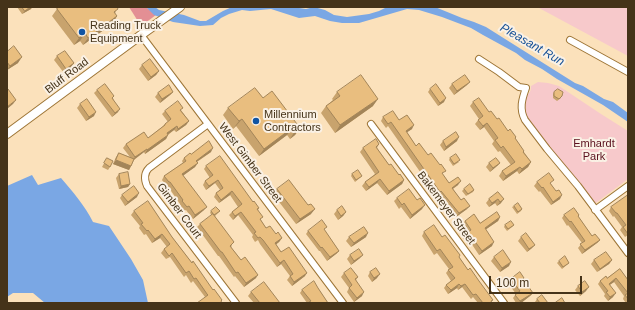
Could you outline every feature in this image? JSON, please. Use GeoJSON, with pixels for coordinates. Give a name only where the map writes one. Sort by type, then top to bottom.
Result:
{"type":"FeatureCollection","features":[{"type":"Feature","properties":{"kind":"main road","name":"Bluff Road"},"geometry":{"type":"LineString","coordinates":[[7,134],[180,7]]}},
{"type":"Feature","properties":{"kind":"street","name":"West Gimber Street"},"geometry":{"type":"LineString","coordinates":[[141,35],[343,303]]}},
{"type":"Feature","properties":{"kind":"street"},"geometry":{"type":"LineString","coordinates":[[570,40],[628,72]]}},
{"type":"Feature","properties":{"kind":"street"},"geometry":{"type":"LineString","coordinates":[[479,59],[519,87],[526,88],[521,107],[525,120],[570,176],[628,254]]}},
{"type":"Feature","properties":{"kind":"street","name":"Gimber Court"},"geometry":{"type":"LineString","coordinates":[[208,124],[150,168],[145,177],[147,186],[236,303]]}},
{"type":"Feature","properties":{"kind":"street","name":"Bakemeyer Street"},"geometry":{"type":"LineString","coordinates":[[371,124],[504,303]]}},
{"type":"Feature","properties":{"kind":"street"},"geometry":{"type":"LineString","coordinates":[[595,210],[628,186]]}},
{"type":"Feature","properties":{"kind":"green space"},"geometry":{"type":"Polygon","coordinates":[[[538,7],[628,7],[628,56],[539,8],[538,7]]]}},
{"type":"Feature","properties":{"kind":"green space","name":"Emhardt Park"},"geometry":{"type":"Polygon","coordinates":[[[538,82],[559,86],[628,131],[628,179],[593,205],[529,124],[522,111],[525,96],[530,92],[531,86],[538,82]]]}},
{"type":"Feature","properties":{"kind":"shaded area"},"geometry":{"type":"Polygon","coordinates":[[[129,7],[146,7],[156,15],[141,26],[129,7]]]}},
{"type":"Feature","properties":{"kind":"water","name":"Pleasant Run"},"geometry":{"type":"Polygon","coordinates":[[[146,7],[155,7],[159,10],[184,15],[200,21],[206,21],[232,7],[292,7],[306,9],[314,7],[325,10],[334,15],[347,17],[369,14],[387,7],[435,7],[486,27],[575,83],[583,86],[604,99],[613,102],[628,113],[628,122],[603,105],[471,28],[419,10],[407,9],[359,23],[342,23],[315,16],[299,18],[271,9],[250,11],[242,10],[221,18],[213,25],[200,26],[173,22],[154,15],[146,7]]]}},
{"type":"Feature","properties":{"kind":"water"},"geometry":{"type":"Polygon","coordinates":[[[32,175],[38,185],[61,178],[83,205],[93,222],[109,226],[143,280],[148,303],[45,303],[33,293],[13,293],[7,297],[7,186],[32,175]]]}},
{"type":"Feature","properties":{"kind":"building"},"geometry":{"type":"Polygon","coordinates":[[[22,7],[30,7],[25,11],[22,7]]]}},
{"type":"Feature","properties":{"kind":"building","name":"Reading Truck Equipment"},"geometry":{"type":"Polygon","coordinates":[[[59,7],[117,7],[118,9],[114,12],[117,16],[88,38],[85,33],[79,38],[57,9],[59,7]]]}},
{"type":"Feature","properties":{"kind":"building"},"geometry":{"type":"Polygon","coordinates":[[[14,46],[22,57],[10,66],[7,62],[7,52],[14,46]]]}},
{"type":"Feature","properties":{"kind":"building"},"geometry":{"type":"Polygon","coordinates":[[[65,51],[74,63],[66,69],[57,56],[65,51]]]}},
{"type":"Feature","properties":{"kind":"building"},"geometry":{"type":"Polygon","coordinates":[[[150,59],[159,71],[151,77],[142,65],[150,59]]]}},
{"type":"Feature","properties":{"kind":"building"},"geometry":{"type":"Polygon","coordinates":[[[361,75],[378,99],[340,125],[326,106],[340,96],[337,92],[361,75]]]}},
{"type":"Feature","properties":{"kind":"building"},"geometry":{"type":"Polygon","coordinates":[[[465,75],[470,82],[457,91],[452,84],[465,75]]]}},
{"type":"Feature","properties":{"kind":"building"},"geometry":{"type":"Polygon","coordinates":[[[105,84],[114,96],[112,98],[120,109],[115,113],[97,90],[105,84]]]}},
{"type":"Feature","properties":{"kind":"building"},"geometry":{"type":"Polygon","coordinates":[[[436,84],[446,98],[440,103],[430,89],[436,84]]]}},
{"type":"Feature","properties":{"kind":"building"},"geometry":{"type":"Polygon","coordinates":[[[169,85],[173,92],[162,99],[158,93],[169,85]]]}},
{"type":"Feature","properties":{"kind":"building","name":"Millennium Contractors"},"geometry":{"type":"Polygon","coordinates":[[[255,88],[263,98],[272,91],[300,128],[295,131],[292,128],[264,149],[242,119],[239,121],[228,108],[255,88]]]}},
{"type":"Feature","properties":{"kind":"building"},"geometry":{"type":"Polygon","coordinates":[[[7,89],[16,100],[7,107],[7,89]]]}},
{"type":"Feature","properties":{"kind":"building"},"geometry":{"type":"Polygon","coordinates":[[[558,89],[563,92],[559,99],[554,96],[554,92],[558,89]]]}},
{"type":"Feature","properties":{"kind":"building"},"geometry":{"type":"Polygon","coordinates":[[[479,98],[489,112],[491,111],[497,119],[499,118],[508,131],[510,129],[516,137],[515,138],[524,151],[523,152],[531,162],[522,169],[520,167],[506,176],[502,171],[515,162],[503,146],[501,148],[495,140],[498,138],[487,123],[483,126],[478,120],[483,116],[473,102],[479,98]]]}},
{"type":"Feature","properties":{"kind":"building"},"geometry":{"type":"Polygon","coordinates":[[[87,99],[96,112],[89,117],[80,104],[87,99]]]}},
{"type":"Feature","properties":{"kind":"building"},"geometry":{"type":"Polygon","coordinates":[[[178,101],[183,108],[180,110],[189,121],[178,129],[177,126],[167,133],[168,135],[135,157],[126,144],[144,132],[148,138],[165,125],[171,119],[165,111],[178,101]]]}},
{"type":"Feature","properties":{"kind":"building"},"geometry":{"type":"Polygon","coordinates":[[[393,111],[399,120],[407,115],[414,125],[406,131],[416,146],[419,143],[428,155],[431,153],[440,165],[441,164],[446,171],[442,173],[449,183],[458,177],[461,181],[452,188],[461,200],[464,198],[470,206],[459,213],[441,191],[440,192],[391,122],[388,124],[383,117],[393,111]]]}},
{"type":"Feature","properties":{"kind":"building"},"geometry":{"type":"Polygon","coordinates":[[[456,132],[459,137],[446,147],[443,141],[456,132]]]}},
{"type":"Feature","properties":{"kind":"building"},"geometry":{"type":"Polygon","coordinates":[[[376,139],[379,144],[376,147],[389,165],[391,164],[404,180],[389,191],[380,179],[369,187],[365,182],[379,172],[363,148],[376,139]]]}},
{"type":"Feature","properties":{"kind":"building"},"geometry":{"type":"Polygon","coordinates":[[[209,141],[213,148],[196,161],[198,163],[182,174],[207,207],[195,215],[189,206],[187,207],[182,201],[183,200],[164,176],[186,161],[184,158],[190,153],[191,154],[209,141]]]}},
{"type":"Feature","properties":{"kind":"building"},"geometry":{"type":"Polygon","coordinates":[[[119,153],[134,159],[131,166],[116,160],[119,153]]]}},
{"type":"Feature","properties":{"kind":"building"},"geometry":{"type":"Polygon","coordinates":[[[456,154],[460,160],[454,164],[450,158],[456,154]]]}},
{"type":"Feature","properties":{"kind":"building"},"geometry":{"type":"Polygon","coordinates":[[[220,156],[253,202],[254,201],[259,208],[257,209],[263,217],[260,219],[266,228],[270,226],[276,234],[278,232],[282,238],[275,243],[281,252],[289,247],[307,273],[294,282],[290,276],[293,274],[284,260],[280,263],[263,240],[260,237],[258,238],[254,233],[256,232],[241,212],[235,216],[232,212],[242,204],[232,191],[221,200],[216,193],[223,188],[218,180],[209,186],[205,181],[213,175],[206,166],[220,156]]]}},
{"type":"Feature","properties":{"kind":"building"},"geometry":{"type":"Polygon","coordinates":[[[107,158],[113,161],[110,167],[104,163],[107,158]]]}},
{"type":"Feature","properties":{"kind":"building"},"geometry":{"type":"Polygon","coordinates":[[[496,158],[500,163],[493,168],[489,163],[496,158]]]}},
{"type":"Feature","properties":{"kind":"building"},"geometry":{"type":"Polygon","coordinates":[[[358,170],[362,176],[356,180],[352,174],[358,170]]]}},
{"type":"Feature","properties":{"kind":"building"},"geometry":{"type":"Polygon","coordinates":[[[128,172],[130,184],[121,186],[119,174],[128,172]]]}},
{"type":"Feature","properties":{"kind":"building"},"geometry":{"type":"Polygon","coordinates":[[[549,173],[554,180],[550,183],[556,191],[559,190],[562,195],[553,202],[543,187],[542,188],[537,182],[549,173]]]}},
{"type":"Feature","properties":{"kind":"building"},"geometry":{"type":"Polygon","coordinates":[[[289,180],[308,205],[311,204],[315,209],[300,219],[277,189],[289,180]]]}},
{"type":"Feature","properties":{"kind":"building"},"geometry":{"type":"Polygon","coordinates":[[[470,184],[474,190],[468,194],[464,189],[470,184]]]}},
{"type":"Feature","properties":{"kind":"building"},"geometry":{"type":"Polygon","coordinates":[[[134,186],[139,193],[128,202],[122,195],[134,186]]]}},
{"type":"Feature","properties":{"kind":"building"},"geometry":{"type":"Polygon","coordinates":[[[409,189],[417,200],[420,198],[425,205],[412,215],[404,203],[402,205],[397,198],[409,189]]]}},
{"type":"Feature","properties":{"kind":"building"},"geometry":{"type":"Polygon","coordinates":[[[498,192],[504,199],[500,202],[498,199],[492,203],[489,199],[498,192]]]}},
{"type":"Feature","properties":{"kind":"building"},"geometry":{"type":"Polygon","coordinates":[[[628,195],[628,234],[623,227],[626,225],[611,207],[628,195]]]}},
{"type":"Feature","properties":{"kind":"building"},"geometry":{"type":"Polygon","coordinates":[[[148,201],[172,237],[192,263],[193,261],[213,290],[214,289],[222,300],[222,303],[197,303],[208,295],[189,271],[186,273],[172,253],[169,256],[164,249],[170,244],[162,234],[155,239],[141,224],[143,223],[134,211],[148,201]]]}},
{"type":"Feature","properties":{"kind":"building"},"geometry":{"type":"Polygon","coordinates":[[[518,203],[522,209],[518,212],[514,206],[518,203]]]}},
{"type":"Feature","properties":{"kind":"building"},"geometry":{"type":"Polygon","coordinates":[[[342,206],[346,212],[341,216],[337,210],[342,206]]]}},
{"type":"Feature","properties":{"kind":"building"},"geometry":{"type":"Polygon","coordinates":[[[216,207],[220,211],[214,215],[211,211],[216,207]]]}},
{"type":"Feature","properties":{"kind":"building"},"geometry":{"type":"Polygon","coordinates":[[[574,208],[592,236],[595,234],[600,240],[585,250],[580,244],[585,241],[571,221],[570,222],[564,215],[574,208]]]}},
{"type":"Feature","properties":{"kind":"building"},"geometry":{"type":"Polygon","coordinates":[[[497,212],[500,217],[485,228],[494,242],[482,251],[473,239],[471,241],[466,234],[471,230],[465,221],[474,214],[480,223],[497,212]]]}},
{"type":"Feature","properties":{"kind":"building"},"geometry":{"type":"Polygon","coordinates":[[[213,214],[234,242],[230,246],[241,260],[245,257],[258,275],[246,283],[238,272],[236,273],[200,224],[213,214]]]}},
{"type":"Feature","properties":{"kind":"building"},"geometry":{"type":"Polygon","coordinates":[[[322,220],[327,227],[324,229],[339,251],[330,257],[308,231],[322,220]]]}},
{"type":"Feature","properties":{"kind":"building"},"geometry":{"type":"Polygon","coordinates":[[[511,221],[514,225],[508,229],[505,225],[511,221]]]}},
{"type":"Feature","properties":{"kind":"building"},"geometry":{"type":"Polygon","coordinates":[[[434,225],[442,237],[445,235],[460,255],[459,257],[468,270],[470,268],[493,300],[491,301],[492,303],[483,303],[476,294],[473,295],[465,284],[461,286],[459,284],[451,290],[446,285],[455,278],[448,270],[453,267],[440,249],[437,251],[424,232],[434,225]]]}},
{"type":"Feature","properties":{"kind":"building"},"geometry":{"type":"Polygon","coordinates":[[[364,227],[368,233],[354,243],[349,237],[364,227]]]}},
{"type":"Feature","properties":{"kind":"building"},"geometry":{"type":"Polygon","coordinates":[[[526,233],[535,245],[529,249],[521,237],[526,233]]]}},
{"type":"Feature","properties":{"kind":"building"},"geometry":{"type":"Polygon","coordinates":[[[359,249],[363,255],[354,261],[350,255],[359,249]]]}},
{"type":"Feature","properties":{"kind":"building"},"geometry":{"type":"Polygon","coordinates":[[[503,250],[511,262],[502,268],[494,257],[503,250]]]}},
{"type":"Feature","properties":{"kind":"building"},"geometry":{"type":"Polygon","coordinates":[[[606,252],[612,260],[600,269],[594,260],[606,252]]]}},
{"type":"Feature","properties":{"kind":"building"},"geometry":{"type":"Polygon","coordinates":[[[565,256],[569,263],[563,267],[559,261],[565,256]]]}},
{"type":"Feature","properties":{"kind":"building"},"geometry":{"type":"Polygon","coordinates":[[[351,268],[358,277],[355,279],[364,292],[357,298],[349,288],[352,285],[344,273],[351,268]]]}},
{"type":"Feature","properties":{"kind":"building"},"geometry":{"type":"Polygon","coordinates":[[[376,268],[380,274],[374,278],[370,272],[376,268]]]}},
{"type":"Feature","properties":{"kind":"building"},"geometry":{"type":"Polygon","coordinates":[[[620,269],[628,280],[628,293],[616,278],[609,284],[616,293],[610,297],[606,292],[608,291],[600,281],[606,276],[607,278],[620,269]]]}},
{"type":"Feature","properties":{"kind":"building"},"geometry":{"type":"Polygon","coordinates":[[[520,272],[533,293],[520,301],[515,295],[520,291],[511,279],[520,272]]]}},
{"type":"Feature","properties":{"kind":"building"},"geometry":{"type":"Polygon","coordinates":[[[314,281],[328,303],[309,302],[311,301],[302,290],[314,281]]]}},
{"type":"Feature","properties":{"kind":"building"},"geometry":{"type":"Polygon","coordinates":[[[585,281],[589,287],[582,292],[578,286],[585,281]]]}},
{"type":"Feature","properties":{"kind":"building"},"geometry":{"type":"Polygon","coordinates":[[[264,282],[280,303],[260,303],[251,292],[264,282]]]}},
{"type":"Feature","properties":{"kind":"building"},"geometry":{"type":"Polygon","coordinates":[[[542,295],[548,303],[540,303],[537,299],[542,295]]]}},
{"type":"Feature","properties":{"kind":"building"},"geometry":{"type":"Polygon","coordinates":[[[562,298],[565,303],[555,303],[562,298]]]}},
{"type":"Feature","properties":{"kind":"place","name":"Reading Truck Equipment"},"geometry":{"type":"Point","coordinates":[82,32]}},
{"type":"Feature","properties":{"kind":"place","name":"Millennium Contractors"},"geometry":{"type":"Point","coordinates":[256,121]}}]}
